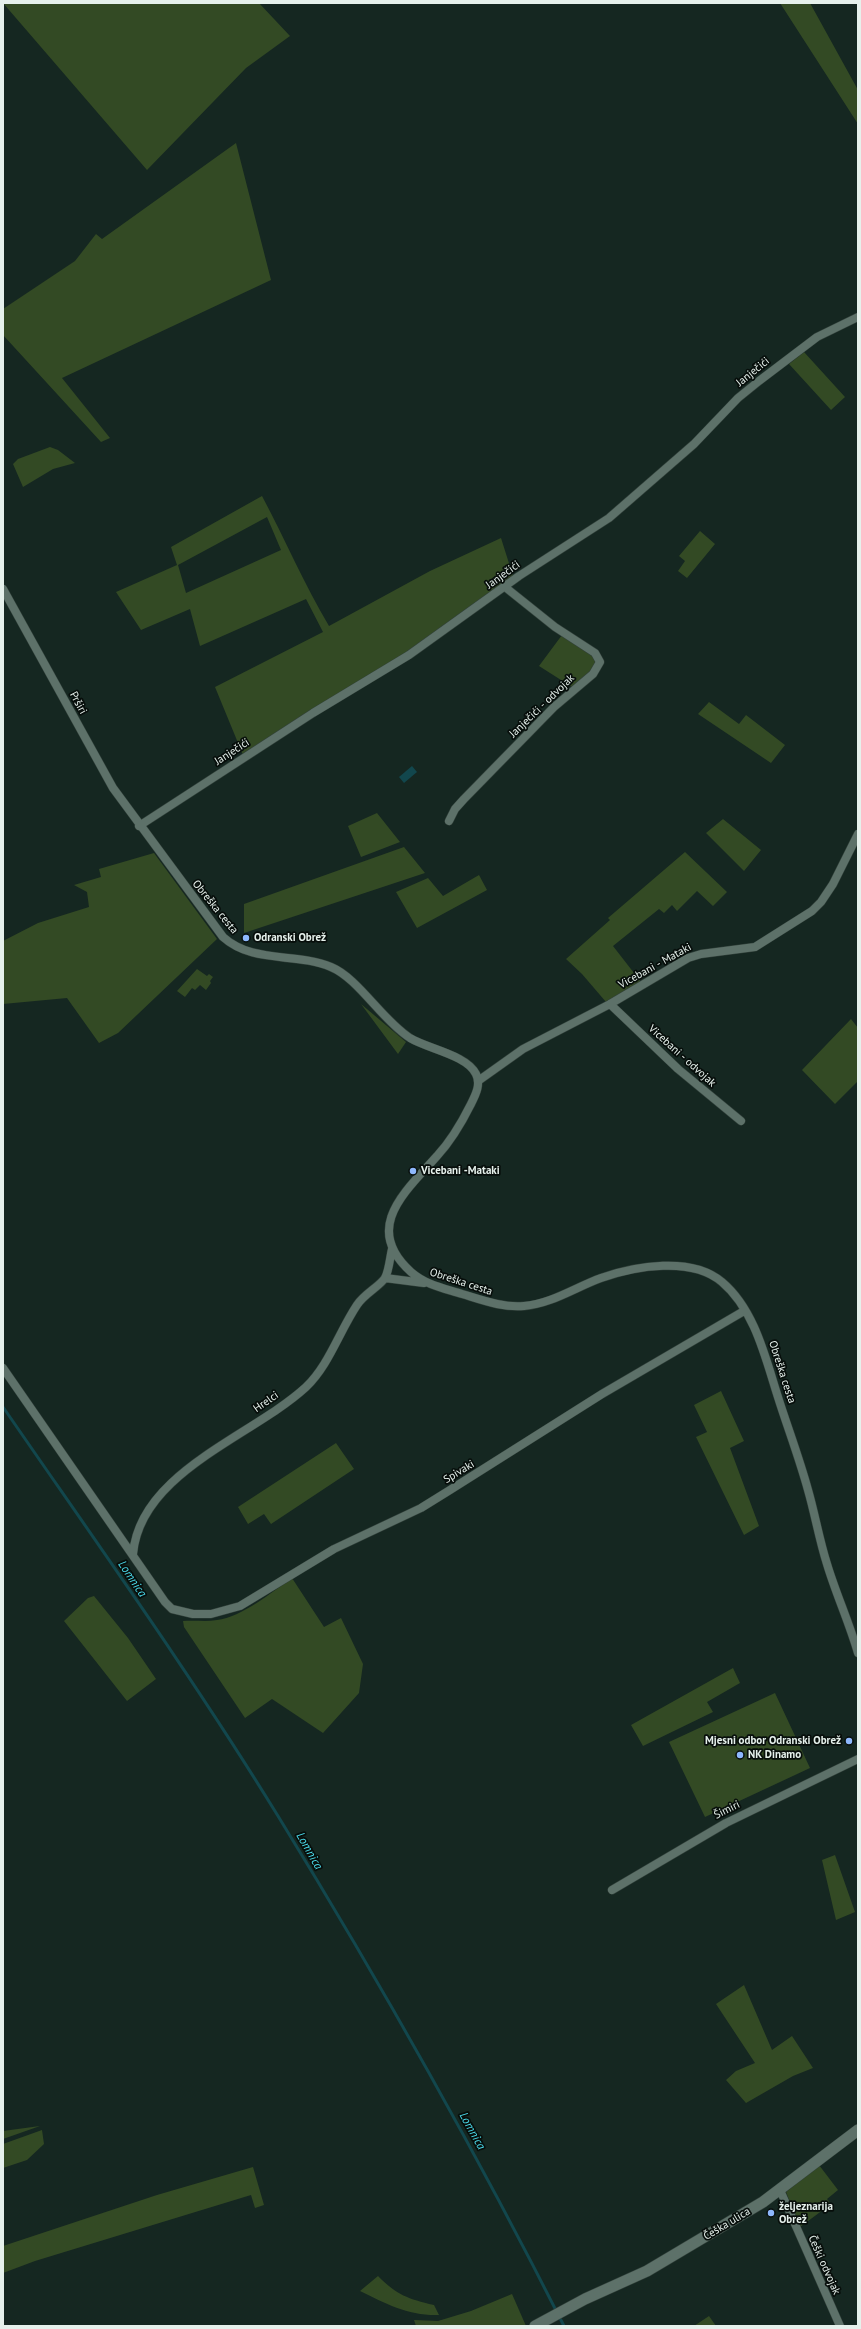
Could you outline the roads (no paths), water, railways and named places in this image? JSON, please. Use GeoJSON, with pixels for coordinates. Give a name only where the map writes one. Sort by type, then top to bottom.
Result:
{"type":"FeatureCollection","features":[{"type":"Feature","properties":{"kind":"street","name":"Janječići"},"geometry":{"type":"LineString","coordinates":[[139,826],[313,713],[409,655],[505,587],[609,518],[632,500],[694,444],[738,398],[798,350],[817,337],[858,317]]}},
{"type":"Feature","properties":{"kind":"street","name":"Janječići - odvojak"},"geometry":{"type":"LineString","coordinates":[[449,821],[455,809],[464,798],[554,707],[593,674],[600,662],[596,653],[555,627],[505,587]]}},
{"type":"Feature","properties":{"kind":"street","name":"Prširi"},"geometry":{"type":"LineString","coordinates":[[3,589],[95,758],[139,826]]}},
{"type":"Feature","properties":{"kind":"street","name":"Obreška cesta"},"geometry":{"type":"LineString","coordinates":[[139,826],[223,937],[232,945],[252,953],[311,962],[335,968],[349,979],[404,1034],[415,1041],[458,1058],[473,1069],[478,1081],[475,1095],[458,1128],[438,1155],[409,1185],[398,1200],[389,1228],[392,1249],[403,1264],[425,1283],[497,1304],[524,1306],[552,1298],[615,1273],[652,1268],[688,1266],[701,1269],[723,1282],[744,1312],[766,1353],[805,1478],[827,1565],[858,1653]]}},
{"type":"Feature","properties":{"kind":"street","name":"Vicebani - Mataki"},"geometry":{"type":"LineString","coordinates":[[478,1081],[523,1049],[610,1004],[688,958],[701,954],[754,947],[792,925],[821,902],[839,873],[858,834]]}},
{"type":"Feature","properties":{"kind":"street","name":"Vicebani - odvojak"},"geometry":{"type":"LineString","coordinates":[[610,1004],[678,1069],[741,1121]]}},
{"type":"Feature","properties":{"kind":"street"},"geometry":{"type":"LineString","coordinates":[[392,1249],[385,1278],[425,1283]]}},
{"type":"Feature","properties":{"kind":"street","name":"Hrelci"},"geometry":{"type":"LineString","coordinates":[[133,1554],[134,1544],[150,1506],[164,1489],[306,1387],[322,1367],[359,1302],[385,1278]]}},
{"type":"Feature","properties":{"kind":"street","name":"Spivaki"},"geometry":{"type":"LineString","coordinates":[[133,1554],[172,1609],[193,1614],[211,1614],[227,1611],[249,1601],[334,1550],[421,1508],[602,1394],[744,1312]]}},
{"type":"Feature","properties":{"kind":"street"},"geometry":{"type":"LineString","coordinates":[[3,1368],[90,1496],[133,1554]]}},
{"type":"Feature","properties":{"kind":"street","name":"Šimiri"},"geometry":{"type":"LineString","coordinates":[[612,1890],[726,1823],[858,1759]]}},
{"type":"Feature","properties":{"kind":"street","name":"Češka ulica"},"geometry":{"type":"LineString","coordinates":[[539,2324],[670,2258],[780,2190],[858,2130]]}},
{"type":"Feature","properties":{"kind":"street","name":"Češki odvojak"},"geometry":{"type":"LineString","coordinates":[[780,2190],[840,2326]]}},
{"type":"Feature","properties":{"kind":"water"},"geometry":{"type":"Polygon","coordinates":[[[412,766],[417,772],[404,783],[399,777],[412,766]]]}},
{"type":"Feature","properties":{"kind":"waterway","name":"Lomnica"},"geometry":{"type":"LineString","coordinates":[[3,1407],[212,1712],[316,1878],[390,2004],[462,2132],[564,2326]]}},
{"type":"Feature","properties":{"kind":"place","name":"Odranski Obrež"},"geometry":{"type":"Point","coordinates":[246,938]}},
{"type":"Feature","properties":{"kind":"place","name":"Vicebani -Mataki"},"geometry":{"type":"Point","coordinates":[413,1171]}},
{"type":"Feature","properties":{"kind":"place","name":"Mjesni odbor Odranski Obrež"},"geometry":{"type":"Point","coordinates":[849,1741]}},
{"type":"Feature","properties":{"kind":"place","name":"NK Dinamo"},"geometry":{"type":"Point","coordinates":[740,1755]}},
{"type":"Feature","properties":{"kind":"place","name":"željeznarija Obrež"},"geometry":{"type":"Point","coordinates":[771,2213]}}]}
